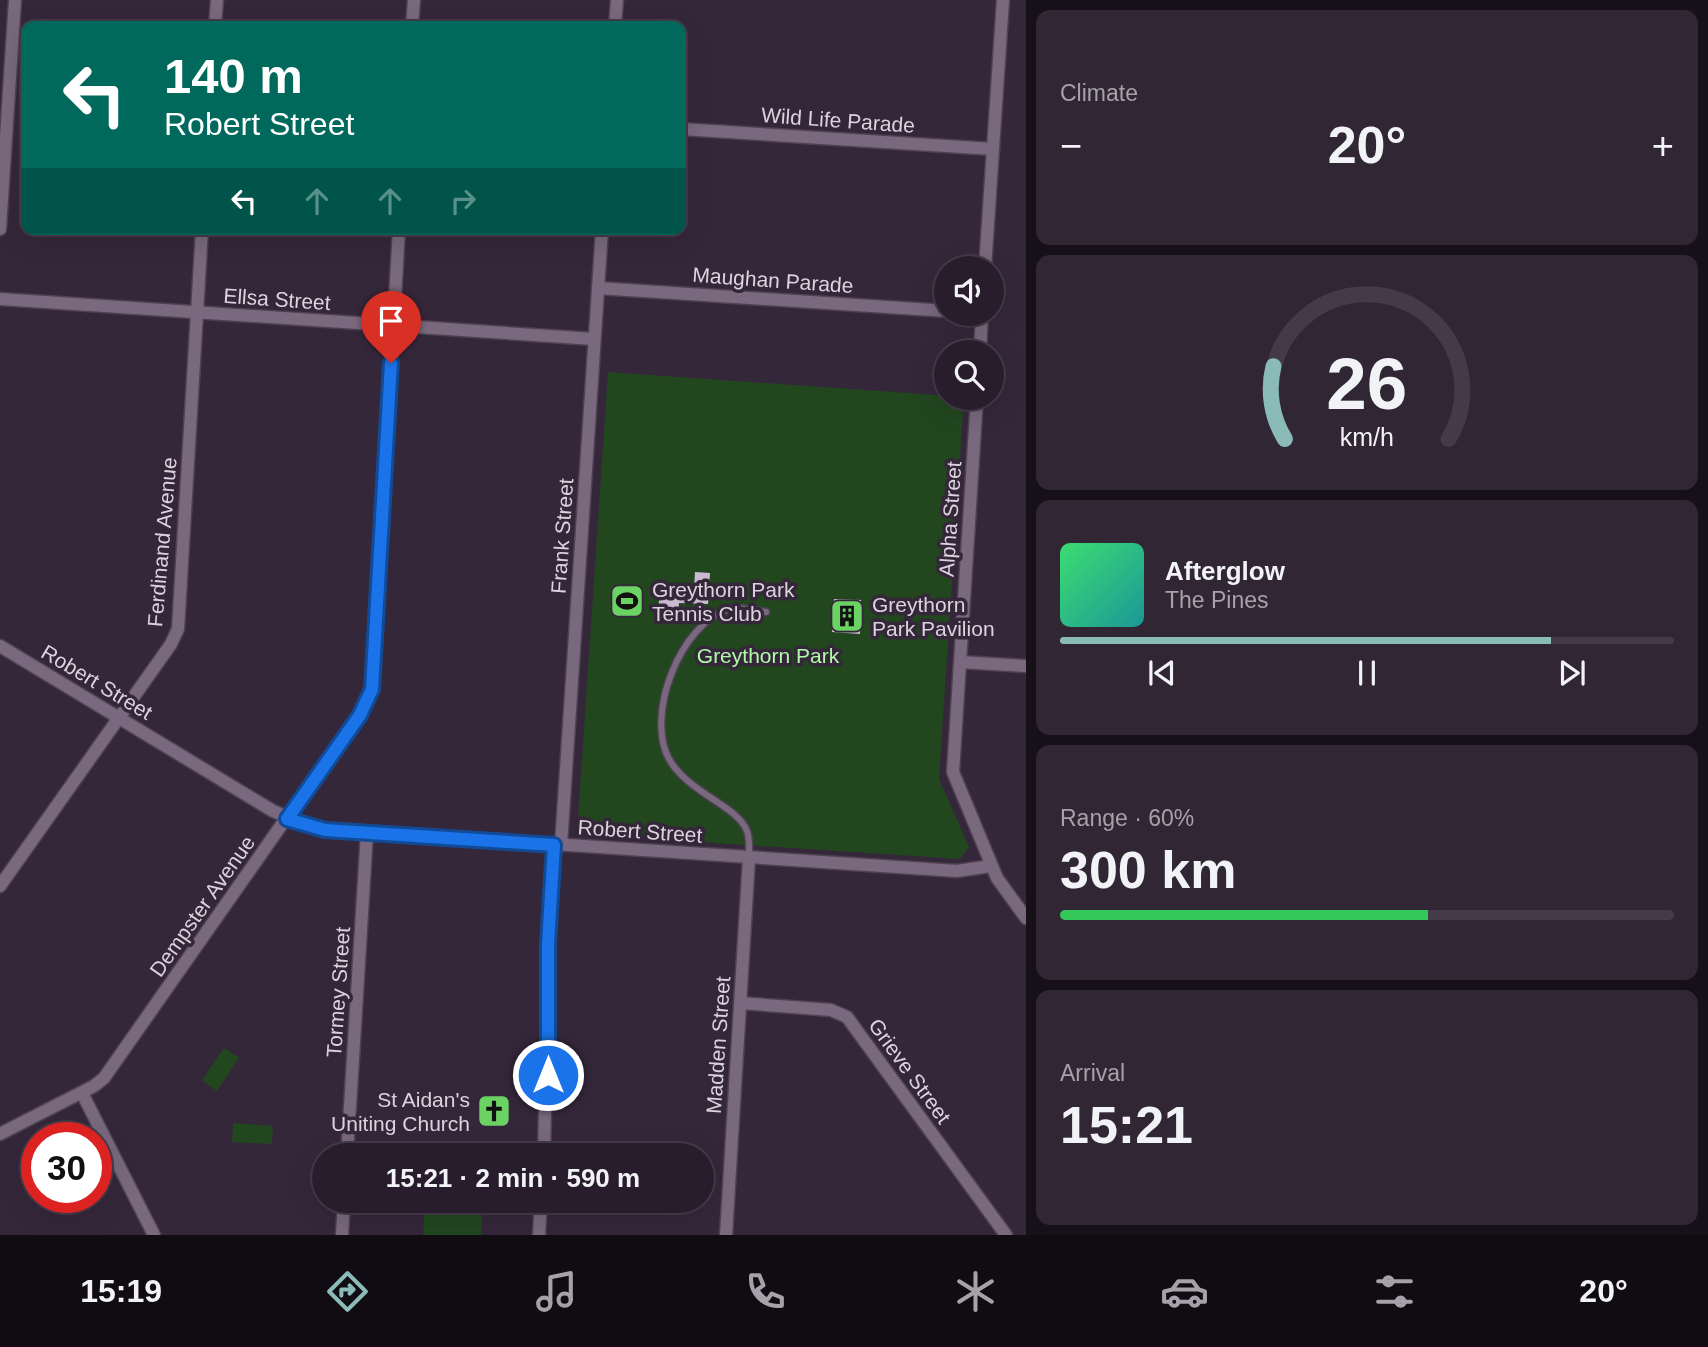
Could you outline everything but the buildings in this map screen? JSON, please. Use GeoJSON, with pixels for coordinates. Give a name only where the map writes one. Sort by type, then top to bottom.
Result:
{"type":"FeatureCollection","features":[{"type":"Feature","properties":{"kind":"street"},"geometry":{"type":"LineString","coordinates":[[0,229],[15,0]]}},
{"type":"Feature","properties":{"kind":"street"},"geometry":{"type":"LineString","coordinates":[[215,21],[217,0]]}},
{"type":"Feature","properties":{"kind":"street"},"geometry":{"type":"LineString","coordinates":[[412,21],[414,0]]}},
{"type":"Feature","properties":{"kind":"street"},"geometry":{"type":"LineString","coordinates":[[615,21],[617,0]]}},
{"type":"Feature","properties":{"kind":"street"},"geometry":{"type":"LineString","coordinates":[[986,256],[1003,0]]}},
{"type":"Feature","properties":{"kind":"street","name":"Wild Life Parade"},"geometry":{"type":"LineString","coordinates":[[686,129],[993,149]]}},
{"type":"Feature","properties":{"kind":"street","name":"Ferdinand Avenue"},"geometry":{"type":"LineString","coordinates":[[0,886],[171,644],[180,619],[202,235]]}},
{"type":"Feature","properties":{"kind":"street","name":"Dempster Avenue"},"geometry":{"type":"LineString","coordinates":[[0,1134],[82,1093],[104,1078],[360,715],[372,689],[400,235]]}},
{"type":"Feature","properties":{"kind":"street","name":"Frank Street"},"geometry":{"type":"LineString","coordinates":[[545,1143],[548,1075],[548,944],[558,845],[602,235]]}},
{"type":"Feature","properties":{"kind":"street","name":"Maughan Parade"},"geometry":{"type":"LineString","coordinates":[[598,288],[934,310]]}},
{"type":"Feature","properties":{"kind":"street","name":"Ellsa Street"},"geometry":{"type":"LineString","coordinates":[[0,299],[594,339]]}},
{"type":"Feature","properties":{"kind":"street","name":"Alpha Street"},"geometry":{"type":"LineString","coordinates":[[976,410],[954,779],[991,866],[1026,918]]}},
{"type":"Feature","properties":{"kind":"street","name":"Robert Street"},"geometry":{"type":"LineString","coordinates":[[0,646],[287,819],[315,828],[957,871],[991,866]]}},
{"type":"Feature","properties":{"kind":"street"},"geometry":{"type":"LineString","coordinates":[[960,662],[1026,666]]}},
{"type":"Feature","properties":{"kind":"street","name":"Tormey Street"},"geometry":{"type":"LineString","coordinates":[[348,1143],[367,832]]}},
{"type":"Feature","properties":{"kind":"street","name":"Madden Street"},"geometry":{"type":"LineString","coordinates":[[726,1235],[749,858]]}},
{"type":"Feature","properties":{"kind":"street","name":"Grieve Street"},"geometry":{"type":"LineString","coordinates":[[740,1003],[831,1010],[847,1017],[1006,1235]]}},
{"type":"Feature","properties":{"kind":"street"},"geometry":{"type":"LineString","coordinates":[[82,1093],[154,1235]]}},
{"type":"Feature","properties":{"kind":"street"},"geometry":{"type":"LineString","coordinates":[[342,1235],[343,1213]]}},
{"type":"Feature","properties":{"kind":"street"},"geometry":{"type":"LineString","coordinates":[[539,1235],[540,1213]]}},
{"type":"Feature","properties":{"kind":"lane"},"geometry":{"type":"LineString","coordinates":[[749,858],[747,831],[739,819],[694,789],[672,764],[664,745],[661,716],[677,656],[694,636],[719,613],[732,608],[766,612]]}},
{"type":"Feature","properties":{"kind":"green space","name":"Greythorn Park"},"geometry":{"type":"Polygon","coordinates":[[[608,372],[934,395],[934,410],[963,410],[939,779],[969,847],[960,859],[577,834],[608,372]]]}},
{"type":"Feature","properties":{"kind":"green space"},"geometry":{"type":"Polygon","coordinates":[[[224,1048],[239,1058],[217,1091],[202,1080],[224,1048]]]}},
{"type":"Feature","properties":{"kind":"green space"},"geometry":{"type":"Polygon","coordinates":[[[233,1123],[273,1126],[272,1144],[232,1142],[233,1123]]]}},
{"type":"Feature","properties":{"kind":"green space"},"geometry":{"type":"Polygon","coordinates":[[[424,1213],[483,1213],[481,1235],[423,1235],[424,1213]]]}},
{"type":"Feature","properties":{"kind":"place","name":"Greythorn Park Tennis Club"},"geometry":{"type":"Point","coordinates":[627,601]}},
{"type":"Feature","properties":{"kind":"place","name":"Greythorn Park Pavilion"},"geometry":{"type":"Point","coordinates":[847,616]}},
{"type":"Feature","properties":{"kind":"place","name":"St Aidan's Uniting Church"},"geometry":{"type":"Point","coordinates":[494,1111]}},
{"type":"Feature","properties":{"kind":"route"},"geometry":{"type":"LineString","coordinates":[[391,363],[372,689],[360,715],[287,819],[325,830],[554,845],[548,944],[548,1075]]}}]}
